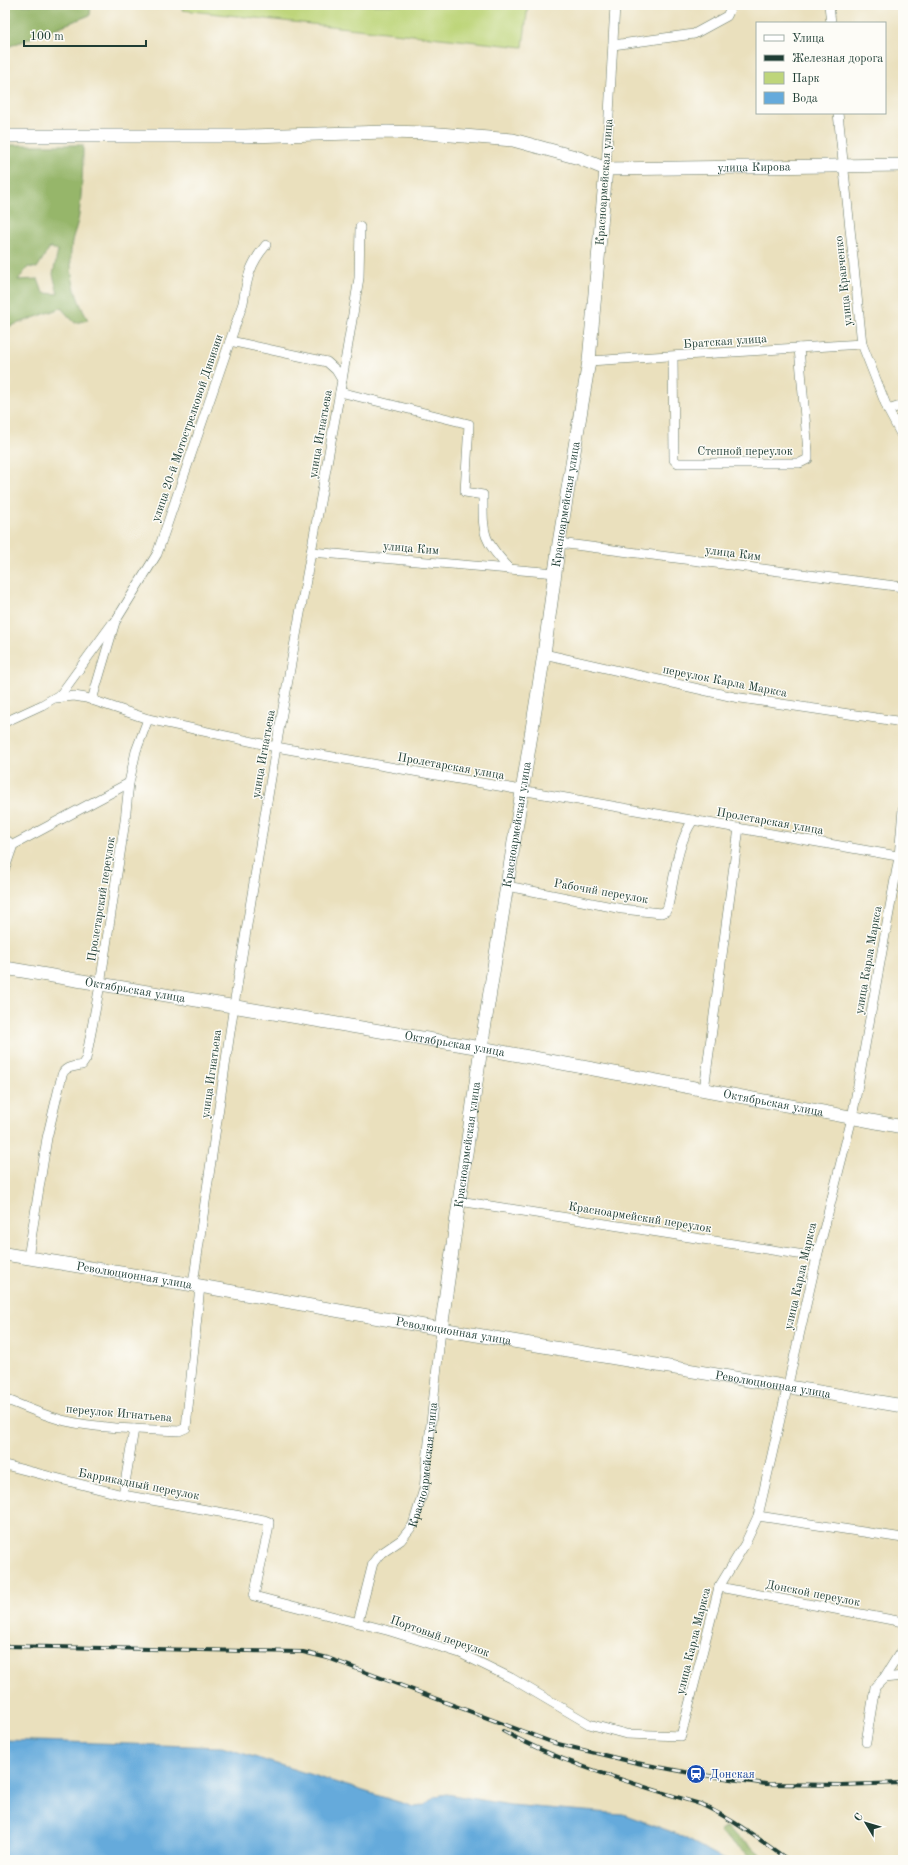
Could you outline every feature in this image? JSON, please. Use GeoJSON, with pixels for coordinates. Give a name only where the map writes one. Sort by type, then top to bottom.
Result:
{"type":"FeatureCollection","features":[{"type":"Feature","properties":{"kind":"street","name":"Красноармейская улица"},"geometry":{"type":"LineString","coordinates":[[358,1622],[372,1564],[379,1555],[401,1540],[413,1525],[424,1489],[441,1329],[481,1048],[544,654],[559,542],[589,361],[606,169],[615,5]]}},
{"type":"Feature","properties":{"kind":"street"},"geometry":{"type":"LineString","coordinates":[[613,45],[694,34],[727,16],[732,5]]}},
{"type":"Feature","properties":{"kind":"street"},"geometry":{"type":"LineString","coordinates":[[829,5],[830,22]]}},
{"type":"Feature","properties":{"kind":"street","name":"улица Кравченко"},"geometry":{"type":"LineString","coordinates":[[838,114],[842,166],[862,344],[888,410],[903,438]]}},
{"type":"Feature","properties":{"kind":"street"},"geometry":{"type":"LineString","coordinates":[[5,136],[245,136],[387,132],[427,133],[513,140],[562,152],[606,169]]}},
{"type":"Feature","properties":{"kind":"street","name":"улица Кирова"},"geometry":{"type":"LineString","coordinates":[[606,169],[903,164]]}},
{"type":"Feature","properties":{"kind":"street","name":"улица Игнатьева"},"geometry":{"type":"LineString","coordinates":[[186,1428],[196,1285],[234,1005],[276,747],[359,278],[360,228]]}},
{"type":"Feature","properties":{"kind":"street","name":"улица 20-й Мотострелковой Дивизии"},"geometry":{"type":"LineString","coordinates":[[5,722],[56,698],[66,688],[119,614],[157,554],[243,303],[249,271],[256,257],[266,246]]}},
{"type":"Feature","properties":{"kind":"street"},"geometry":{"type":"LineString","coordinates":[[230,341],[327,362],[336,370],[342,380]]}},
{"type":"Feature","properties":{"kind":"street","name":"Братская улица"},"geometry":{"type":"LineString","coordinates":[[589,361],[862,344]]}},
{"type":"Feature","properties":{"kind":"street","name":"Степной переулок"},"geometry":{"type":"LineString","coordinates":[[673,356],[674,460],[678,463],[800,463],[808,459],[808,452],[799,348]]}},
{"type":"Feature","properties":{"kind":"street"},"geometry":{"type":"LineString","coordinates":[[340,392],[469,424],[465,492],[483,495],[484,532],[493,550],[510,569]]}},
{"type":"Feature","properties":{"kind":"street"},"geometry":{"type":"LineString","coordinates":[[888,410],[903,405]]}},
{"type":"Feature","properties":{"kind":"street","name":"улица Ким"},"geometry":{"type":"LineString","coordinates":[[559,542],[903,587]]}},
{"type":"Feature","properties":{"kind":"street","name":"улица Ким"},"geometry":{"type":"LineString","coordinates":[[311,552],[556,572]]}},
{"type":"Feature","properties":{"kind":"street","name":"улица 20-й Мотострелковой Дивизии"},"geometry":{"type":"LineString","coordinates":[[92,700],[115,622],[119,614]]}},
{"type":"Feature","properties":{"kind":"street","name":"переулок Карла Маркса"},"geometry":{"type":"LineString","coordinates":[[544,654],[734,697],[903,722]]}},
{"type":"Feature","properties":{"kind":"street","name":"Пролетарская улица"},"geometry":{"type":"LineString","coordinates":[[56,698],[74,696],[92,700],[148,719],[276,747],[522,792],[693,820],[901,857]]}},
{"type":"Feature","properties":{"kind":"street","name":"Пролетарский переулок"},"geometry":{"type":"LineString","coordinates":[[28,1258],[46,1138],[62,1075],[64,1070],[67,1068],[85,1064],[100,985],[125,821],[128,783],[136,751],[148,719]]}},
{"type":"Feature","properties":{"kind":"street"},"geometry":{"type":"LineString","coordinates":[[5,868],[7,858],[13,845],[128,783]]}},
{"type":"Feature","properties":{"kind":"street","name":"улица Карла Маркса"},"geometry":{"type":"LineString","coordinates":[[681,1736],[719,1587],[745,1544],[758,1516],[816,1257],[852,1118],[901,857],[903,809]]}},
{"type":"Feature","properties":{"kind":"street","name":"Рабочий переулок"},"geometry":{"type":"LineString","coordinates":[[507,886],[622,909],[661,913],[666,911],[668,906],[679,846],[684,833],[693,820]]}},
{"type":"Feature","properties":{"kind":"street"},"geometry":{"type":"LineString","coordinates":[[704,1090],[739,828]]}},
{"type":"Feature","properties":{"kind":"street"},"geometry":{"type":"LineString","coordinates":[[5,839],[13,845]]}},
{"type":"Feature","properties":{"kind":"street","name":"Октябрьская улица"},"geometry":{"type":"LineString","coordinates":[[5,968],[100,985],[234,1005],[481,1048],[903,1127]]}},
{"type":"Feature","properties":{"kind":"street","name":"Красноармейский переулок"},"geometry":{"type":"LineString","coordinates":[[459,1201],[816,1257]]}},
{"type":"Feature","properties":{"kind":"street","name":"Революционная улица"},"geometry":{"type":"LineString","coordinates":[[5,1254],[196,1285],[441,1329],[786,1388],[903,1406]]}},
{"type":"Feature","properties":{"kind":"street","name":"переулок Игнатьева"},"geometry":{"type":"LineString","coordinates":[[5,1399],[42,1415],[66,1421],[134,1429],[179,1431],[186,1428]]}},
{"type":"Feature","properties":{"kind":"street"},"geometry":{"type":"LineString","coordinates":[[123,1495],[134,1429]]}},
{"type":"Feature","properties":{"kind":"street","name":"Баррикадный переулок"},"geometry":{"type":"LineString","coordinates":[[5,1465],[123,1495],[269,1522]]}},
{"type":"Feature","properties":{"kind":"street"},"geometry":{"type":"LineString","coordinates":[[758,1516],[903,1538]]}},
{"type":"Feature","properties":{"kind":"street","name":"Портовый переулок"},"geometry":{"type":"LineString","coordinates":[[269,1522],[254,1596],[358,1622],[460,1654],[488,1665],[589,1724],[626,1734],[681,1736]]}},
{"type":"Feature","properties":{"kind":"street","name":"Донской переулок"},"geometry":{"type":"LineString","coordinates":[[719,1587],[903,1622]]}},
{"type":"Feature","properties":{"kind":"street"},"geometry":{"type":"LineString","coordinates":[[866,1742],[873,1692],[875,1687],[884,1678],[903,1648]]}},
{"type":"Feature","properties":{"kind":"street"},"geometry":{"type":"LineString","coordinates":[[884,1678],[903,1676]]}},
{"type":"Feature","properties":{"kind":"green space"},"geometry":{"type":"Polygon","coordinates":[[[5,5],[91,5],[90,15],[5,48],[5,5]]]}},
{"type":"Feature","properties":{"kind":"green space"},"geometry":{"type":"Polygon","coordinates":[[[184,5],[528,5],[523,47],[182,10],[184,5]]]}},
{"type":"Feature","properties":{"kind":"green space"},"geometry":{"type":"Polygon","coordinates":[[[5,145],[83,145],[80,206],[78,222],[72,241],[71,262],[73,282],[79,301],[88,320],[75,323],[61,308],[5,328],[5,145]],[[50,247],[37,268],[28,267],[18,280],[38,279],[43,293],[58,294],[53,274],[58,251],[50,247]]]}},
{"type":"Feature","properties":{"kind":"green space"},"geometry":{"type":"Polygon","coordinates":[[[726,1827],[768,1860],[756,1860],[719,1832],[726,1827]]]}},
{"type":"Feature","properties":{"kind":"water"},"geometry":{"type":"Polygon","coordinates":[[[5,1740],[222,1747],[415,1807],[424,1806],[436,1796],[447,1794],[510,1805],[623,1814],[675,1833],[726,1860],[5,1860],[5,1740]]]}},
{"type":"Feature","properties":{"kind":"railway"},"geometry":{"type":"LineString","coordinates":[[5,1646],[303,1652],[328,1658],[554,1743],[637,1763],[696,1774],[766,1784],[841,1785],[903,1783]]}},
{"type":"Feature","properties":{"kind":"railway"},"geometry":{"type":"LineString","coordinates":[[503,1731],[575,1764],[700,1804],[735,1823],[788,1860]]}},
{"type":"Feature","properties":{"kind":"place","name":"Донская"},"geometry":{"type":"Point","coordinates":[696,1774]}}]}
